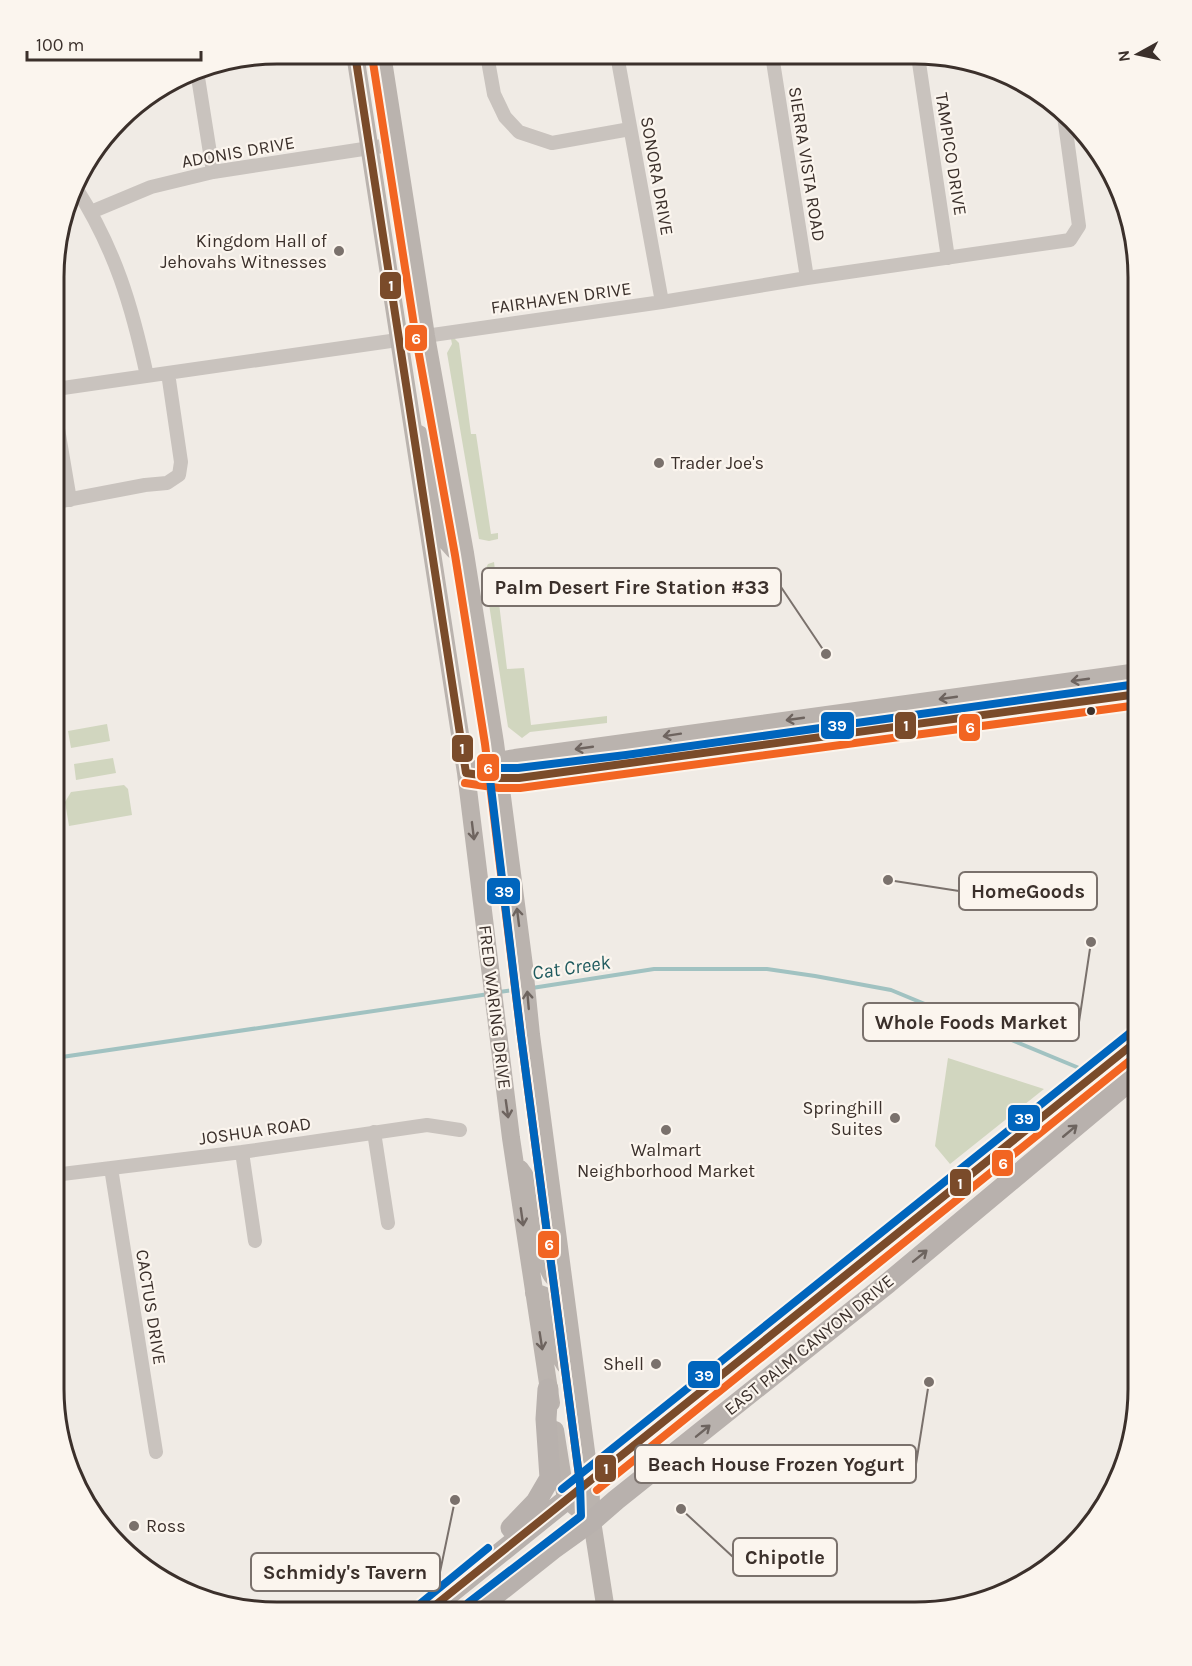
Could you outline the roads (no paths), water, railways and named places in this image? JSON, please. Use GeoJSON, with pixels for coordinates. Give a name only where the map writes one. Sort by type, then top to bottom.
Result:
{"type":"FeatureCollection","features":[{"type":"Feature","properties":{"kind":"main road","name":"FRED WARING DRIVE"},"geometry":{"type":"LineString","coordinates":[[357,65],[466,773],[515,1164],[566,1499]]}},
{"type":"Feature","properties":{"kind":"main road","name":"FRED WARING DRIVE"},"geometry":{"type":"LineString","coordinates":[[384,65],[426,336],[465,553],[499,770],[531,1035],[590,1482],[592,1521],[605,1602]]}},
{"type":"Feature","properties":{"kind":"main road"},"geometry":{"type":"LineString","coordinates":[[411,420],[430,456],[447,542],[454,550],[465,553]]}},
{"type":"Feature","properties":{"kind":"main road"},"geometry":{"type":"LineString","coordinates":[[466,773],[499,770],[702,731],[1128,673]]}},
{"type":"Feature","properties":{"kind":"main road"},"geometry":{"type":"LineString","coordinates":[[499,770],[519,778],[1128,695]]}},
{"type":"Feature","properties":{"kind":"main road","name":"EAST PALM CANYON DRIVE"},"geometry":{"type":"LineString","coordinates":[[439,1602],[1127,1049]]}},
{"type":"Feature","properties":{"kind":"main road","name":"EAST PALM CANYON DRIVE"},"geometry":{"type":"LineString","coordinates":[[486,1602],[592,1521],[888,1283],[1127,1083]]}},
{"type":"Feature","properties":{"kind":"main road"},"geometry":{"type":"LineString","coordinates":[[515,1164],[527,1178],[534,1196],[551,1276],[564,1287]]}},
{"type":"Feature","properties":{"kind":"main road"},"geometry":{"type":"LineString","coordinates":[[534,1293],[543,1295],[552,1306],[561,1358],[576,1386]]}},
{"type":"Feature","properties":{"kind":"main road"},"geometry":{"type":"LineString","coordinates":[[488,1562],[511,1527],[536,1502],[550,1478],[546,1419],[548,1389]]}},
{"type":"Feature","properties":{"kind":"main road"},"geometry":{"type":"LineString","coordinates":[[566,1499],[592,1521]]}},
{"type":"Feature","properties":{"kind":"street","name":"SONORA DRIVE"},"geometry":{"type":"LineString","coordinates":[[619,64],[662,302]]}},
{"type":"Feature","properties":{"kind":"street","name":"SIERRA VISTA ROAD"},"geometry":{"type":"LineString","coordinates":[[773,64],[807,278]]}},
{"type":"Feature","properties":{"kind":"street","name":"TAMPICO DRIVE"},"geometry":{"type":"LineString","coordinates":[[919,64],[948,258]]}},
{"type":"Feature","properties":{"kind":"street"},"geometry":{"type":"LineString","coordinates":[[489,65],[494,94],[505,117],[519,132],[552,143],[630,129]]}},
{"type":"Feature","properties":{"kind":"street"},"geometry":{"type":"LineString","coordinates":[[198,80],[213,172]]}},
{"type":"Feature","properties":{"kind":"street","name":"FAIRHAVEN DRIVE"},"geometry":{"type":"LineString","coordinates":[[64,388],[662,302],[807,278],[1070,240],[1079,226],[1066,128]]}},
{"type":"Feature","properties":{"kind":"street","name":"ADONIS DRIVE"},"geometry":{"type":"LineString","coordinates":[[91,212],[151,188],[213,172],[396,144]]}},
{"type":"Feature","properties":{"kind":"street"},"geometry":{"type":"LineString","coordinates":[[81,196],[111,250],[126,291],[147,376]]}},
{"type":"Feature","properties":{"kind":"street"},"geometry":{"type":"LineString","coordinates":[[64,501],[167,483],[179,476],[181,462],[168,373]]}},
{"type":"Feature","properties":{"kind":"street","name":"JOSHUA ROAD"},"geometry":{"type":"LineString","coordinates":[[64,1174],[242,1152],[427,1125],[460,1130]]}},
{"type":"Feature","properties":{"kind":"street"},"geometry":{"type":"LineString","coordinates":[[374,1132],[387,1223]]}},
{"type":"Feature","properties":{"kind":"street"},"geometry":{"type":"LineString","coordinates":[[242,1152],[255,1241]]}},
{"type":"Feature","properties":{"kind":"street","name":"CACTUS DRIVE"},"geometry":{"type":"LineString","coordinates":[[111,1168],[156,1452]]}},
{"type":"Feature","properties":{"kind":"waterway","name":"Cat Creek"},"geometry":{"type":"LineString","coordinates":[[532,988],[654,969],[767,969],[815,976],[891,990],[1079,1068]]}},
{"type":"Feature","properties":{"kind":"waterway","name":"Cat Creek"},"geometry":{"type":"LineString","coordinates":[[499,992],[521,989]]}},
{"type":"Feature","properties":{"kind":"waterway","name":"Cat Creek"},"geometry":{"type":"LineString","coordinates":[[64,1057],[489,994]]}},
{"type":"Feature","properties":{"kind":"place","name":"Kingdom Hall of Jehovahs Witnesses"},"geometry":{"type":"Point","coordinates":[339,251]}},
{"type":"Feature","properties":{"kind":"place","name":"Trader Joe's"},"geometry":{"type":"Point","coordinates":[659,463]}},
{"type":"Feature","properties":{"kind":"place","name":"Palm Desert Fire Station #33"},"geometry":{"type":"Point","coordinates":[826,654]}},
{"type":"Feature","properties":{"kind":"place","name":"HomeGoods"},"geometry":{"type":"Point","coordinates":[888,880]}},
{"type":"Feature","properties":{"kind":"place","name":"Whole Foods Market"},"geometry":{"type":"Point","coordinates":[1091,942]}},
{"type":"Feature","properties":{"kind":"place","name":"Springhill Suites"},"geometry":{"type":"Point","coordinates":[895,1118]}},
{"type":"Feature","properties":{"kind":"place","name":"Walmart Neighborhood Market"},"geometry":{"type":"Point","coordinates":[666,1130]}},
{"type":"Feature","properties":{"kind":"place","name":"Shell"},"geometry":{"type":"Point","coordinates":[656,1364]}},
{"type":"Feature","properties":{"kind":"place","name":"Beach House Frozen Yogurt"},"geometry":{"type":"Point","coordinates":[929,1382]}},
{"type":"Feature","properties":{"kind":"place","name":"Schmidy's Tavern"},"geometry":{"type":"Point","coordinates":[455,1500]}},
{"type":"Feature","properties":{"kind":"place","name":"Chipotle"},"geometry":{"type":"Point","coordinates":[681,1509]}},
{"type":"Feature","properties":{"kind":"place","name":"Ross"},"geometry":{"type":"Point","coordinates":[134,1526]}}]}
